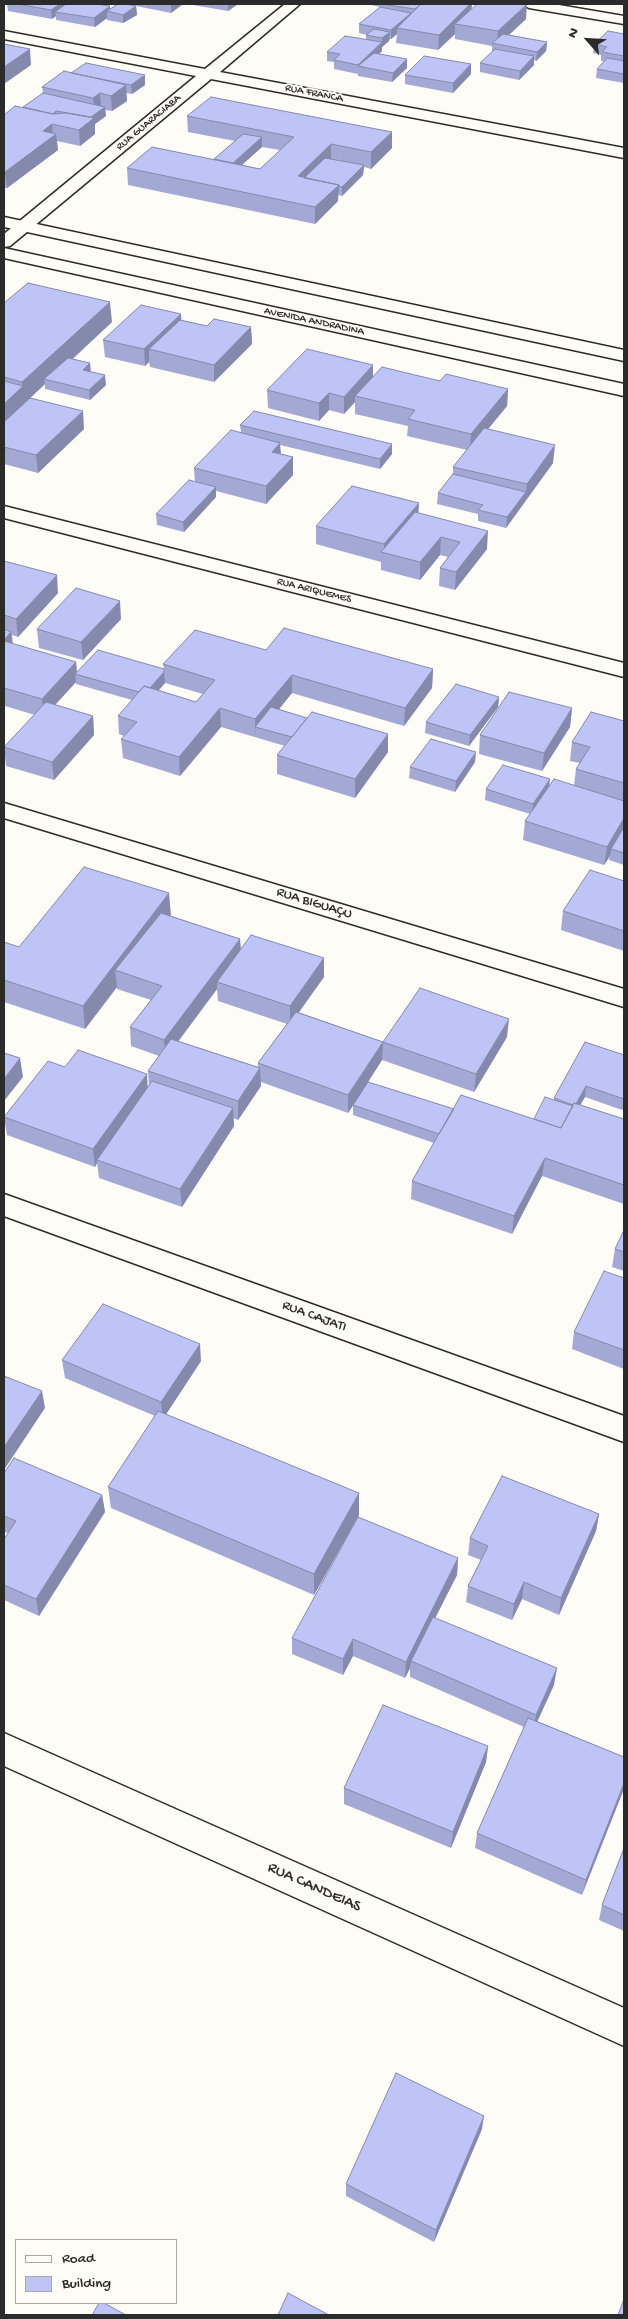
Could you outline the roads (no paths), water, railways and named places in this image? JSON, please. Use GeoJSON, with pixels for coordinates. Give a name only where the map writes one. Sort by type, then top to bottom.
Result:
{"type":"FeatureCollection","features":[{"type":"Feature","properties":{"kind":"street","name":"RUA GUARACIABA"},"geometry":{"type":"LineString","coordinates":[[4,242],[293,4]]}},
{"type":"Feature","properties":{"kind":"street"},"geometry":{"type":"LineString","coordinates":[[529,4],[624,20]]}},
{"type":"Feature","properties":{"kind":"street","name":"RUA FRANCA"},"geometry":{"type":"LineString","coordinates":[[4,34],[624,153]]}},
{"type":"Feature","properties":{"kind":"street"},"geometry":{"type":"LineString","coordinates":[[4,222],[624,356]]}},
{"type":"Feature","properties":{"kind":"street","name":"AVENIDA ANDRADINA"},"geometry":{"type":"LineString","coordinates":[[4,253],[624,390]]}},
{"type":"Feature","properties":{"kind":"street","name":"RUA ARIQUEMES"},"geometry":{"type":"LineString","coordinates":[[4,512],[624,670]]}},
{"type":"Feature","properties":{"kind":"street","name":"RUA BIGUAÇU"},"geometry":{"type":"LineString","coordinates":[[4,810],[624,998]]}},
{"type":"Feature","properties":{"kind":"street","name":"RUA CAJATI"},"geometry":{"type":"LineString","coordinates":[[4,1205],[624,1429]]}},
{"type":"Feature","properties":{"kind":"street","name":"RUA CANDEIAS"},"geometry":{"type":"LineString","coordinates":[[4,1749],[624,2027]]}}]}
